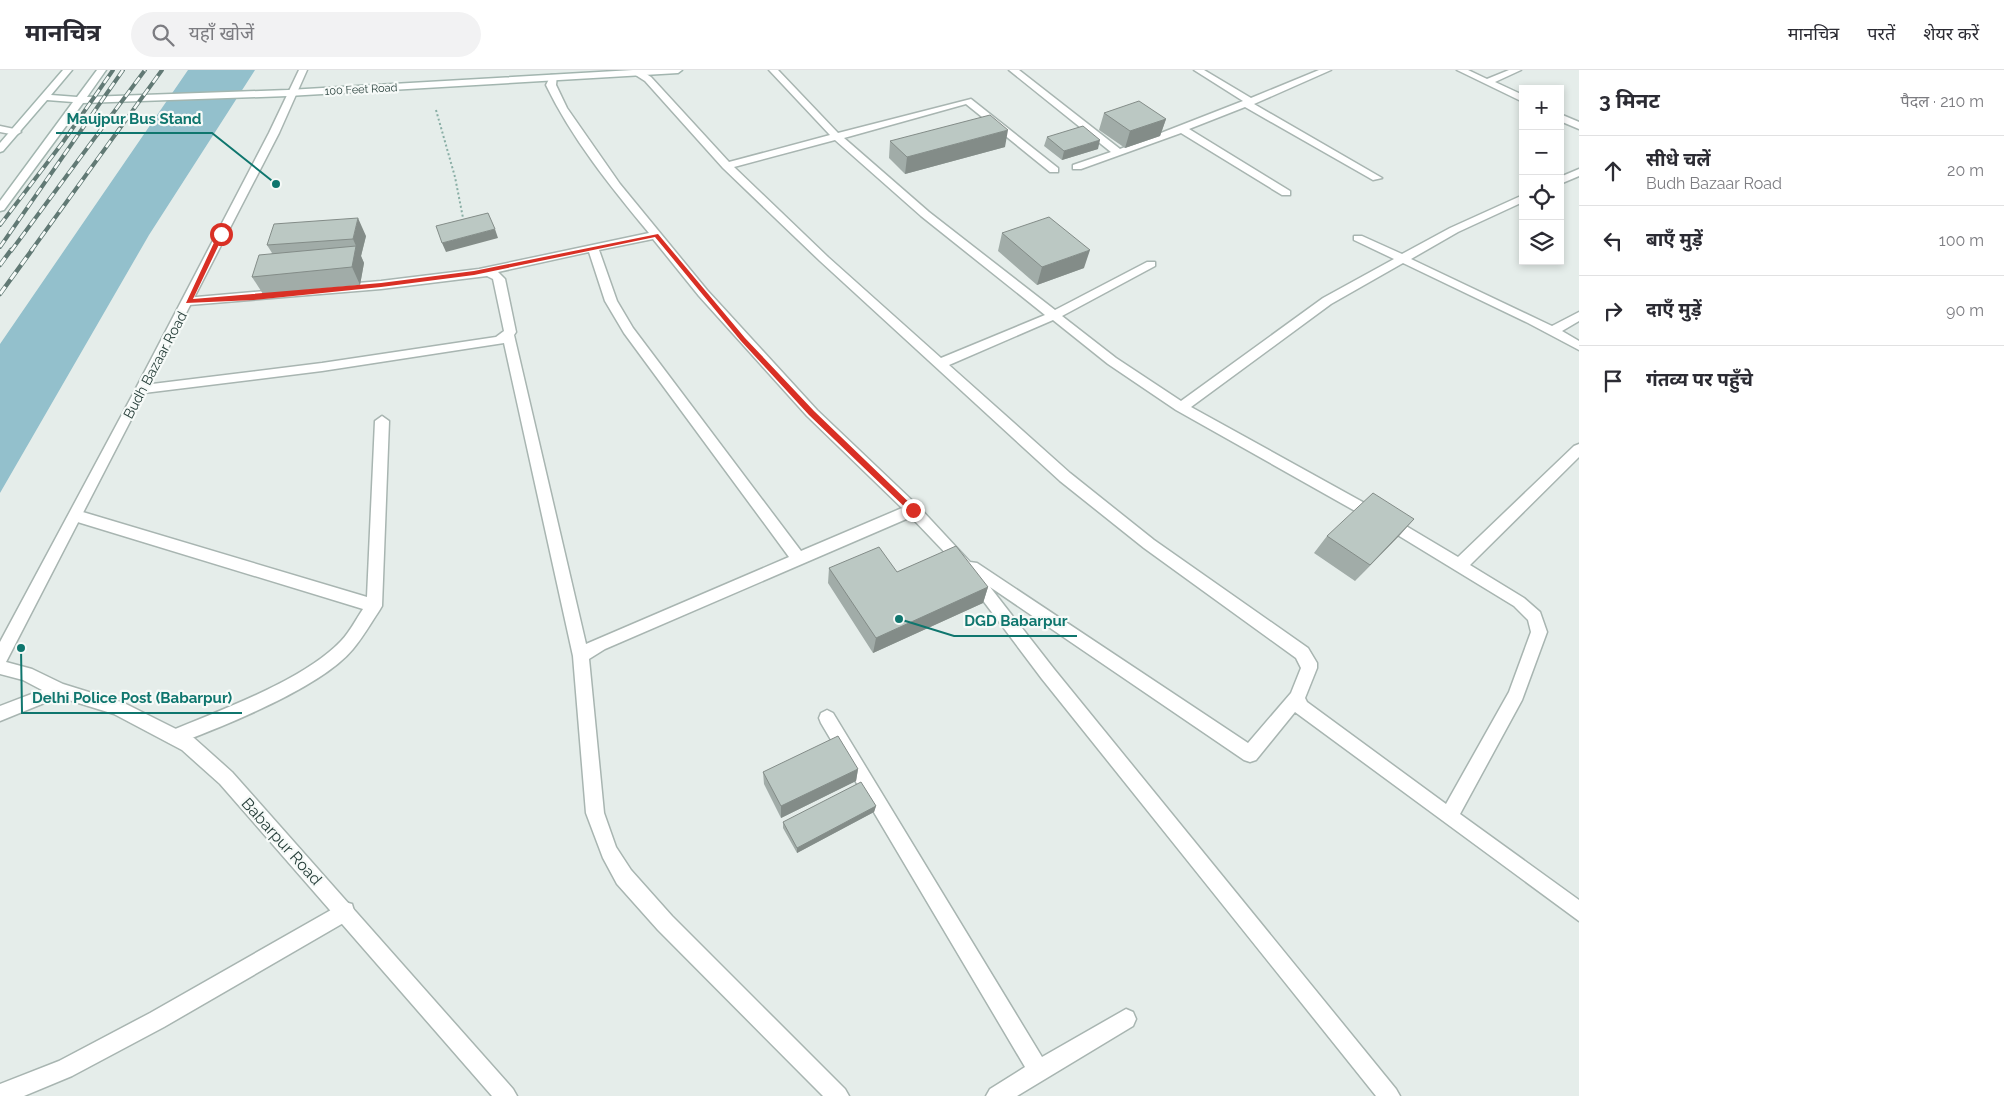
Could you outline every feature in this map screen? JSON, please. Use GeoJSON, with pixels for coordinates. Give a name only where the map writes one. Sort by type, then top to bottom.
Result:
{"type":"FeatureCollection","features":[{"type":"Feature","properties":{"kind":"street"},"geometry":{"type":"LineString","coordinates":[[0,149],[68,70]]}},
{"type":"Feature","properties":{"kind":"street"},"geometry":{"type":"LineString","coordinates":[[0,208],[102,70]]}},
{"type":"Feature","properties":{"kind":"street","name":"Budh Bazaar Road"},"geometry":{"type":"LineString","coordinates":[[0,657],[144,389],[221,234],[289,107],[303,70]]}},
{"type":"Feature","properties":{"kind":"street","name":"100 Feet Road"},"geometry":{"type":"LineString","coordinates":[[43,97],[80,100],[294,92],[678,70]]}},
{"type":"Feature","properties":{"kind":"street"},"geometry":{"type":"LineString","coordinates":[[773,70],[836,136],[925,214],[1112,361],[1181,407],[1401,530],[1519,602],[1535,617],[1539,632],[1516,695],[1449,816]]}},
{"type":"Feature","properties":{"kind":"street"},"geometry":{"type":"LineString","coordinates":[[1012,70],[1119,153]]}},
{"type":"Feature","properties":{"kind":"street"},"geometry":{"type":"LineString","coordinates":[[1198,70],[1377,178]]}},
{"type":"Feature","properties":{"kind":"street"},"geometry":{"type":"LineString","coordinates":[[1077,167],[1250,103],[1327,70]]}},
{"type":"Feature","properties":{"kind":"street"},"geometry":{"type":"LineString","coordinates":[[1461,70],[1519,97]]}},
{"type":"Feature","properties":{"kind":"street"},"geometry":{"type":"LineString","coordinates":[[1488,82],[1517,70]]}},
{"type":"Feature","properties":{"kind":"street"},"geometry":{"type":"LineString","coordinates":[[637,72],[648,79],[727,166],[824,259],[1066,477],[1142,538],[1302,653],[1309,663],[1309,668],[1297,698],[1250,754],[959,558]]}},
{"type":"Feature","properties":{"kind":"street"},"geometry":{"type":"LineString","coordinates":[[554,77],[552,85],[562,108],[616,186],[656,235],[743,339],[812,413],[913,510],[959,558],[1048,674],[1252,928],[1358,1055],[1389,1096]]}},
{"type":"Feature","properties":{"kind":"street"},"geometry":{"type":"LineString","coordinates":[[727,166],[968,100],[1054,170]]}},
{"type":"Feature","properties":{"kind":"street"},"geometry":{"type":"LineString","coordinates":[[1564,119],[1579,126]]}},
{"type":"Feature","properties":{"kind":"street"},"geometry":{"type":"LineString","coordinates":[[0,129],[16,132]]}},
{"type":"Feature","properties":{"kind":"street"},"geometry":{"type":"LineString","coordinates":[[1182,129],[1286,193]]}},
{"type":"Feature","properties":{"kind":"street"},"geometry":{"type":"LineString","coordinates":[[1564,178],[1579,172]]}},
{"type":"Feature","properties":{"kind":"street"},"geometry":{"type":"LineString","coordinates":[[1181,407],[1326,300],[1400,258],[1519,200]]}},
{"type":"Feature","properties":{"kind":"street"},"geometry":{"type":"LineString","coordinates":[[188,301],[372,286],[474,273],[656,235]]}},
{"type":"Feature","properties":{"kind":"street"},"geometry":{"type":"LineString","coordinates":[[1358,238],[1553,331],[1579,346]]}},
{"type":"Feature","properties":{"kind":"street"},"geometry":{"type":"LineString","coordinates":[[593,248],[611,301],[628,330],[799,558]]}},
{"type":"Feature","properties":{"kind":"street"},"geometry":{"type":"LineString","coordinates":[[939,364],[1055,316],[1151,264]]}},
{"type":"Feature","properties":{"kind":"street"},"geometry":{"type":"LineString","coordinates":[[474,273],[493,273],[500,279],[510,332],[508,335],[582,656],[595,813],[609,852],[624,877],[665,923],[838,1096]]}},
{"type":"Feature","properties":{"kind":"street"},"geometry":{"type":"LineString","coordinates":[[1553,331],[1579,316]]}},
{"type":"Feature","properties":{"kind":"street"},"geometry":{"type":"LineString","coordinates":[[144,389],[221,381],[390,358],[500,340],[508,335]]}},
{"type":"Feature","properties":{"kind":"street"},"geometry":{"type":"LineString","coordinates":[[174,737],[252,704],[318,670],[347,645],[374,606],[382,421]]}},
{"type":"Feature","properties":{"kind":"street"},"geometry":{"type":"LineString","coordinates":[[1459,566],[1579,449]]}},
{"type":"Feature","properties":{"kind":"street"},"geometry":{"type":"LineString","coordinates":[[582,656],[599,644],[913,510]]}},
{"type":"Feature","properties":{"kind":"street"},"geometry":{"type":"LineString","coordinates":[[76,516],[374,606]]}},
{"type":"Feature","properties":{"kind":"street","name":"Babarpur Road"},"geometry":{"type":"LineString","coordinates":[[0,667],[26,674],[59,690],[118,708],[188,744],[226,778],[506,1096]]}},
{"type":"Feature","properties":{"kind":"street"},"geometry":{"type":"LineString","coordinates":[[0,714],[59,690]]}},
{"type":"Feature","properties":{"kind":"street"},"geometry":{"type":"LineString","coordinates":[[1297,698],[1301,707],[1579,912]]}},
{"type":"Feature","properties":{"kind":"street"},"geometry":{"type":"LineString","coordinates":[[827,718],[1039,1071]]}},
{"type":"Feature","properties":{"kind":"street"},"geometry":{"type":"LineString","coordinates":[[0,1095],[65,1069],[344,911]]}},
{"type":"Feature","properties":{"kind":"street"},"geometry":{"type":"LineString","coordinates":[[996,1096],[1126,1019]]}},
{"type":"Feature","properties":{"kind":"path"},"geometry":{"type":"LineString","coordinates":[[435,108],[455,177],[474,273]]}},
{"type":"Feature","properties":{"kind":"water"},"geometry":{"type":"Polygon","coordinates":[[[188,70],[255,70],[149,235],[0,493],[0,344],[188,70]]]}},
{"type":"Feature","properties":{"kind":"building"},"geometry":{"type":"Polygon","coordinates":[[[1139,101],[1166,119],[1130,131],[1104,113],[1139,101]]]}},
{"type":"Feature","properties":{"kind":"building"},"geometry":{"type":"Polygon","coordinates":[[[990,115],[1008,130],[907,157],[890,141],[990,115]]]}},
{"type":"Feature","properties":{"kind":"building"},"geometry":{"type":"Polygon","coordinates":[[[1083,126],[1100,140],[1064,151],[1047,137],[1083,126]]]}},
{"type":"Feature","properties":{"kind":"building"},"geometry":{"type":"Polygon","coordinates":[[[488,213],[495,229],[442,243],[436,226],[488,213]]]}},
{"type":"Feature","properties":{"kind":"building"},"geometry":{"type":"Polygon","coordinates":[[[1049,217],[1090,250],[1042,267],[1002,233],[1049,217]]]}},
{"type":"Feature","properties":{"kind":"building"},"geometry":{"type":"Polygon","coordinates":[[[358,218],[353,239],[267,245],[274,224],[358,218]]]}},
{"type":"Feature","properties":{"kind":"building"},"geometry":{"type":"Polygon","coordinates":[[[356,246],[352,267],[252,277],[259,255],[356,246]]]}},
{"type":"Feature","properties":{"kind":"building"},"geometry":{"type":"Polygon","coordinates":[[[1373,493],[1414,519],[1370,565],[1327,536],[1373,493]]]}},
{"type":"Feature","properties":{"kind":"building"},"geometry":{"type":"Polygon","coordinates":[[[956,546],[988,587],[876,638],[829,568],[879,547],[897,572],[956,546]]]}},
{"type":"Feature","properties":{"kind":"building"},"geometry":{"type":"Polygon","coordinates":[[[838,736],[858,769],[781,806],[763,772],[838,736]]]}},
{"type":"Feature","properties":{"kind":"building"},"geometry":{"type":"Polygon","coordinates":[[[861,782],[876,806],[797,848],[783,822],[861,782]]]}},
{"type":"Feature","properties":{"kind":"railway"},"geometry":{"type":"LineString","coordinates":[[0,225],[63,142],[113,70]]}},
{"type":"Feature","properties":{"kind":"railway"},"geometry":{"type":"LineString","coordinates":[[0,247],[123,70]]}},
{"type":"Feature","properties":{"kind":"railway"},"geometry":{"type":"LineString","coordinates":[[11,251],[145,70]]}},
{"type":"Feature","properties":{"kind":"railway"},"geometry":{"type":"LineString","coordinates":[[31,251],[162,70]]}},
{"type":"Feature","properties":{"kind":"railway"},"geometry":{"type":"LineString","coordinates":[[0,265],[11,250]]}},
{"type":"Feature","properties":{"kind":"railway"},"geometry":{"type":"LineString","coordinates":[[0,294],[32,250]]}},
{"type":"Feature","properties":{"kind":"place","name":"Maujpur Bus Stand"},"geometry":{"type":"Point","coordinates":[276,184]}},
{"type":"Feature","properties":{"kind":"place","name":"DGD Babarpur"},"geometry":{"type":"Point","coordinates":[899,619]}},
{"type":"Feature","properties":{"kind":"place","name":"Delhi Police Post (Babarpur)"},"geometry":{"type":"Point","coordinates":[21,648]}},
{"type":"Feature","properties":{"kind":"route"},"geometry":{"type":"LineString","coordinates":[[221,234],[188,301],[254,298],[474,273],[656,235],[743,339],[812,413],[913,510]]}}]}
